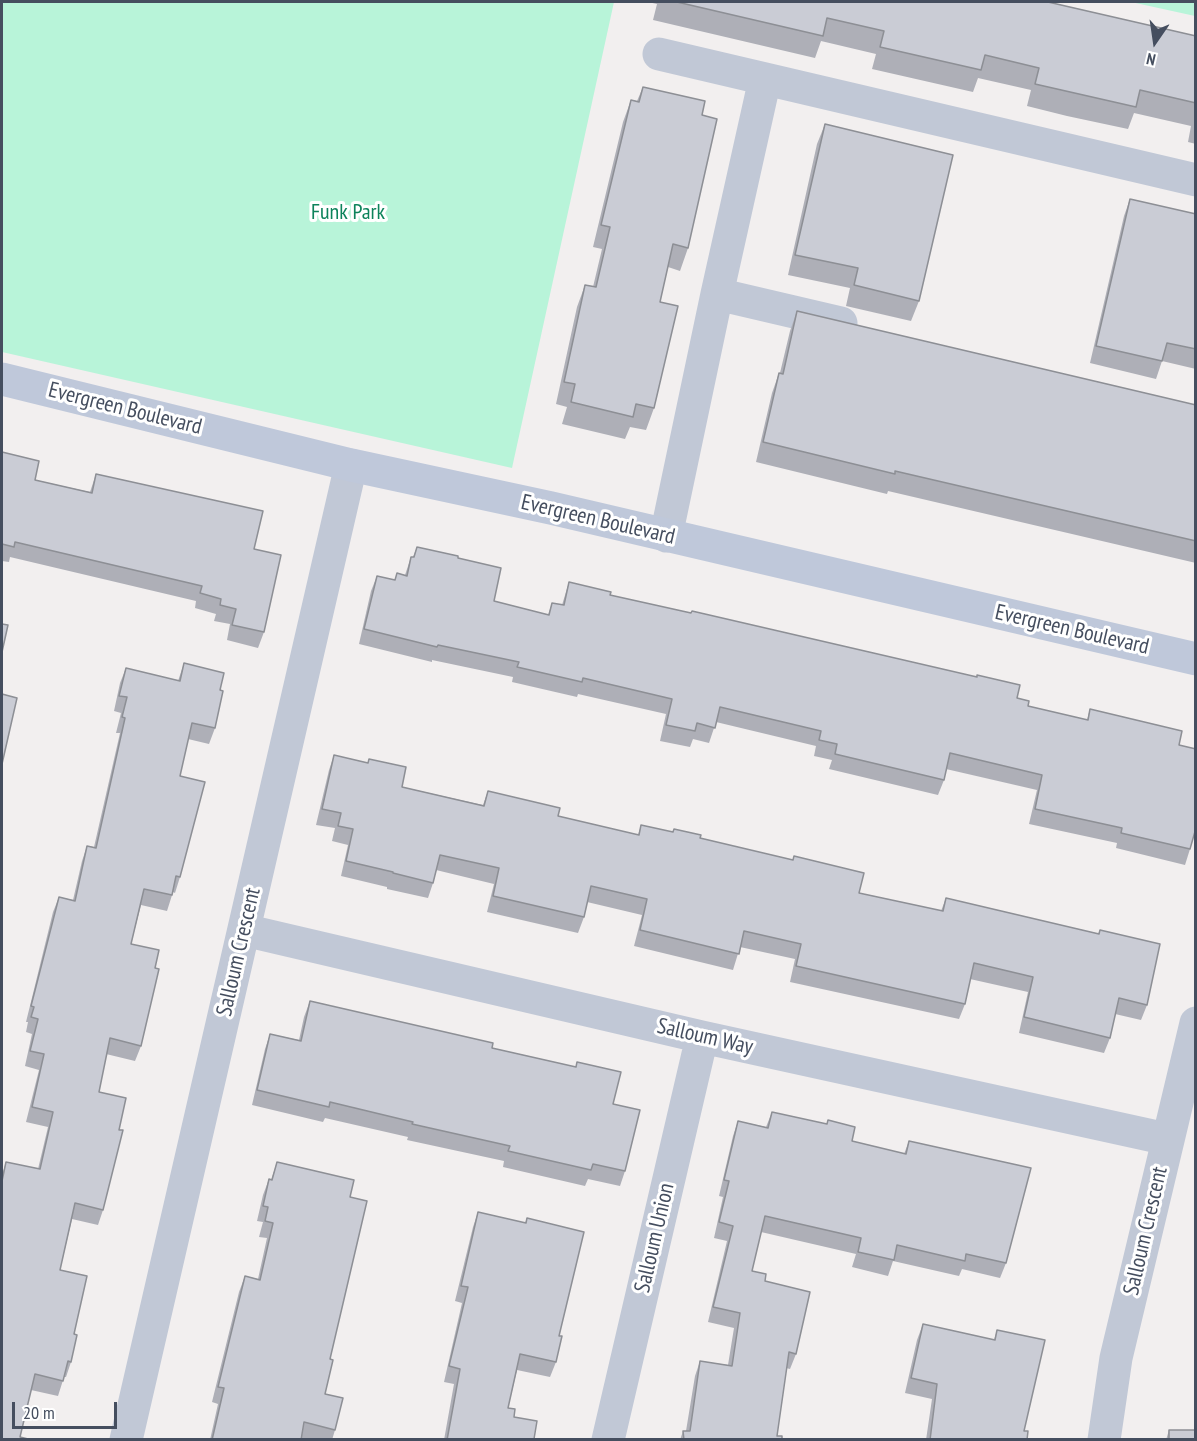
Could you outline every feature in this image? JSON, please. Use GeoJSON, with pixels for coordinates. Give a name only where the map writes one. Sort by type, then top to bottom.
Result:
{"type":"FeatureCollection","features":[{"type":"Feature","properties":{"kind":"street"},"geometry":{"type":"LineString","coordinates":[[659,54],[1196,180]]}},
{"type":"Feature","properties":{"kind":"street"},"geometry":{"type":"LineString","coordinates":[[666,536],[765,79]]}},
{"type":"Feature","properties":{"kind":"street"},"geometry":{"type":"LineString","coordinates":[[717,294],[865,329]]}},
{"type":"Feature","properties":{"kind":"street","name":"Evergreen Boulevard"},"geometry":{"type":"LineString","coordinates":[[2,379],[351,465],[551,508],[1196,658]]}},
{"type":"Feature","properties":{"kind":"street","name":"Salloum Crescent"},"geometry":{"type":"LineString","coordinates":[[126,1440],[351,465]]}},
{"type":"Feature","properties":{"kind":"street","name":"Salloum Way"},"geometry":{"type":"LineString","coordinates":[[244,930],[702,1037],[1167,1139]]}},
{"type":"Feature","properties":{"kind":"street","name":"Salloum Crescent"},"geometry":{"type":"LineString","coordinates":[[1104,1440],[1116,1359],[1196,1023]]}},
{"type":"Feature","properties":{"kind":"street","name":"Salloum Union"},"geometry":{"type":"LineString","coordinates":[[608,1440],[702,1037]]}},
{"type":"Feature","properties":{"kind":"green space","name":"Funk Park"},"geometry":{"type":"Polygon","coordinates":[[[2,2],[614,2],[512,468],[2,352],[2,2]]]}},
{"type":"Feature","properties":{"kind":"green space"},"geometry":{"type":"Polygon","coordinates":[[[1131,2],[1195,2],[1195,16],[1131,2]]]}},
{"type":"Feature","properties":{"kind":"building"},"geometry":{"type":"Polygon","coordinates":[[[677,2],[1048,2],[1196,36],[1196,103],[1140,90],[1136,107],[1035,84],[1039,68],[985,55],[981,70],[880,47],[884,31],[827,18],[823,36],[677,2]]]}},
{"type":"Feature","properties":{"kind":"building"},"geometry":{"type":"Polygon","coordinates":[[[643,87],[705,101],[702,115],[717,119],[688,248],[673,244],[660,302],[678,306],[654,408],[636,404],[633,417],[571,402],[575,384],[564,382],[585,285],[596,287],[610,227],[601,225],[631,100],[639,102],[643,87]]]}},
{"type":"Feature","properties":{"kind":"building"},"geometry":{"type":"Polygon","coordinates":[[[825,124],[953,155],[919,301],[854,285],[858,268],[795,255],[825,124]]]}},
{"type":"Feature","properties":{"kind":"building"},"geometry":{"type":"Polygon","coordinates":[[[1130,199],[1196,214],[1196,349],[1167,343],[1162,361],[1096,346],[1130,199]]]}},
{"type":"Feature","properties":{"kind":"building"},"geometry":{"type":"Polygon","coordinates":[[[797,311],[1196,405],[1196,541],[763,442],[779,373],[783,374],[797,311]]]}},
{"type":"Feature","properties":{"kind":"building"},"geometry":{"type":"Polygon","coordinates":[[[2,452],[39,461],[35,480],[92,493],[96,474],[263,511],[254,549],[281,555],[264,632],[232,625],[236,609],[220,605],[221,599],[200,593],[202,586],[15,542],[14,547],[2,544],[2,452]]]}},
{"type":"Feature","properties":{"kind":"building"},"geometry":{"type":"Polygon","coordinates":[[[417,547],[501,568],[494,601],[549,615],[552,603],[564,605],[569,582],[611,592],[610,595],[691,613],[692,611],[1020,685],[1017,698],[1029,701],[1028,706],[1088,720],[1090,709],[1182,731],[1179,745],[1196,749],[1196,828],[1190,849],[1121,833],[1122,828],[1035,809],[1042,775],[950,753],[944,780],[835,754],[837,744],[819,740],[821,731],[720,707],[715,728],[697,723],[695,731],[666,725],[672,699],[583,678],[582,682],[517,667],[519,662],[438,645],[437,647],[364,629],[377,576],[395,580],[397,573],[407,576],[411,557],[414,557],[417,547]]]}},
{"type":"Feature","properties":{"kind":"building"},"geometry":{"type":"Polygon","coordinates":[[[2,624],[8,625],[2,652],[2,624]]]}},
{"type":"Feature","properties":{"kind":"building"},"geometry":{"type":"Polygon","coordinates":[[[184,663],[224,673],[220,690],[223,691],[215,728],[192,723],[180,776],[205,782],[180,877],[176,876],[172,895],[144,889],[131,944],[159,950],[155,968],[159,969],[141,1046],[110,1038],[99,1092],[126,1098],[119,1130],[123,1130],[103,1210],[75,1203],[60,1270],[87,1276],[74,1334],[77,1335],[71,1362],[68,1361],[63,1381],[35,1374],[20,1437],[32,1440],[2,1440],[2,1181],[6,1162],[40,1169],[53,1112],[32,1107],[44,1054],[30,1051],[38,1019],[31,1017],[34,1007],[31,1006],[59,897],[75,901],[87,846],[96,848],[125,718],[122,717],[127,697],[119,696],[126,668],[180,681],[184,663]]]}},
{"type":"Feature","properties":{"kind":"building"},"geometry":{"type":"Polygon","coordinates":[[[2,694],[17,698],[2,764],[2,694]]]}},
{"type":"Feature","properties":{"kind":"building"},"geometry":{"type":"Polygon","coordinates":[[[334,755],[368,763],[369,759],[406,767],[402,787],[484,806],[488,791],[560,808],[558,816],[639,835],[641,825],[673,832],[674,829],[701,835],[700,838],[793,860],[794,856],[864,873],[859,893],[943,911],[946,898],[1099,934],[1100,930],[1160,944],[1147,1005],[1119,998],[1110,1038],[1024,1017],[1033,977],[974,963],[965,1004],[796,966],[801,944],[744,931],[739,954],[640,930],[647,899],[591,886],[584,917],[493,896],[499,868],[440,855],[433,883],[346,861],[353,829],[338,826],[341,813],[322,809],[334,755]]]}},
{"type":"Feature","properties":{"kind":"building"},"geometry":{"type":"Polygon","coordinates":[[[310,1001],[493,1043],[492,1048],[576,1067],[577,1062],[621,1072],[613,1104],[640,1110],[625,1171],[593,1164],[591,1170],[508,1151],[510,1146],[412,1124],[413,1122],[330,1102],[329,1107],[257,1090],[270,1034],[301,1041],[310,1001]]]}},
{"type":"Feature","properties":{"kind":"building"},"geometry":{"type":"Polygon","coordinates":[[[772,1112],[827,1124],[828,1120],[855,1127],[852,1141],[906,1154],[909,1141],[1031,1168],[1006,1263],[966,1254],[965,1261],[897,1245],[894,1260],[858,1252],[861,1238],[765,1216],[752,1271],[766,1274],[765,1281],[810,1292],[796,1354],[789,1352],[777,1436],[782,1436],[782,1440],[684,1440],[683,1431],[690,1431],[700,1361],[732,1366],[740,1313],[713,1307],[733,1226],[719,1222],[729,1181],[724,1180],[738,1121],[768,1128],[772,1112]]]}},
{"type":"Feature","properties":{"kind":"building"},"geometry":{"type":"Polygon","coordinates":[[[277,1162],[354,1180],[350,1197],[367,1201],[330,1359],[333,1360],[325,1394],[343,1398],[335,1430],[304,1422],[301,1440],[212,1440],[224,1388],[218,1387],[245,1276],[260,1280],[273,1223],[265,1221],[268,1207],[263,1206],[269,1179],[272,1180],[277,1162]]]}},
{"type":"Feature","properties":{"kind":"building"},"geometry":{"type":"Polygon","coordinates":[[[478,1212],[526,1223],[527,1218],[584,1232],[559,1336],[562,1336],[556,1362],[520,1354],[508,1408],[515,1409],[514,1417],[537,1421],[534,1439],[537,1440],[447,1440],[460,1369],[449,1366],[468,1287],[461,1286],[478,1212]]]}},
{"type":"Feature","properties":{"kind":"building"},"geometry":{"type":"Polygon","coordinates":[[[923,1324],[995,1340],[997,1330],[1045,1340],[1024,1431],[1028,1431],[1027,1440],[930,1440],[937,1384],[911,1378],[923,1324]]]}},
{"type":"Feature","properties":{"kind":"building"},"geometry":{"type":"Polygon","coordinates":[[[1169,1430],[1196,1430],[1196,1440],[1169,1440],[1169,1430]]]}}]}
